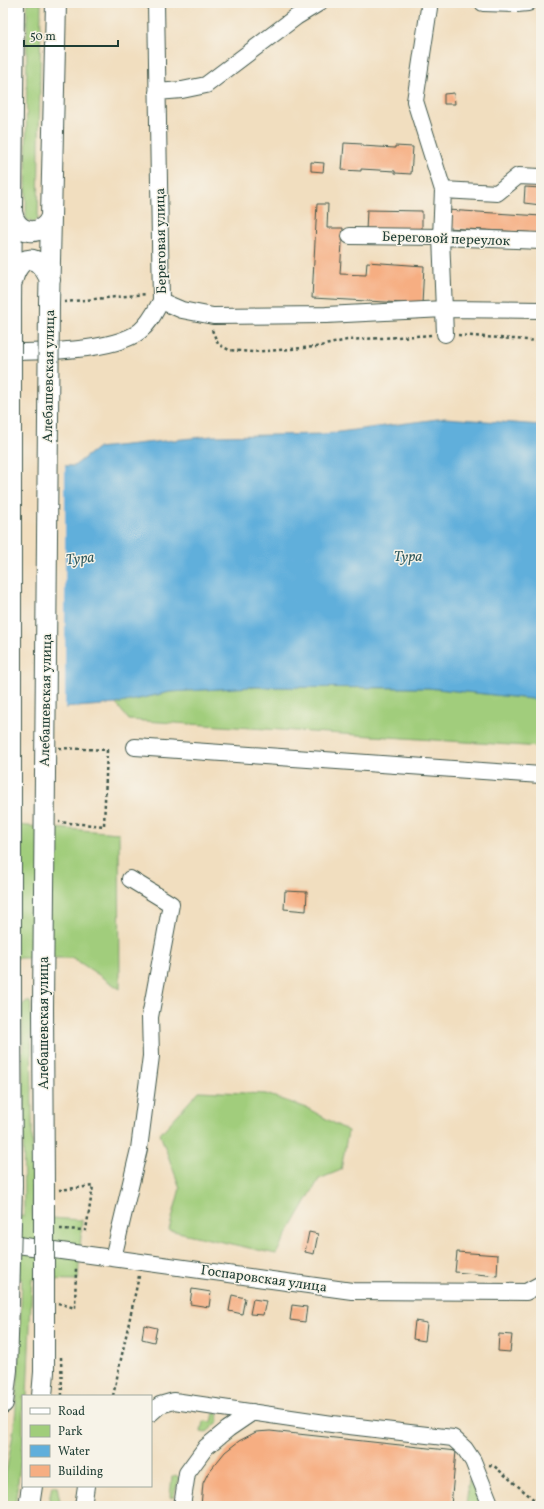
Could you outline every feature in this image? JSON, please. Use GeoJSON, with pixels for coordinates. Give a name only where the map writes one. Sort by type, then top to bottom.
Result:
{"type":"FeatureCollection","features":[{"type":"Feature","properties":{"kind":"main road"},"geometry":{"type":"LineString","coordinates":[[3,1403],[7,1370],[10,1302],[12,1185],[11,283],[14,3]]}},
{"type":"Feature","properties":{"kind":"main road","name":"Алебашевская улица"},"geometry":{"type":"LineString","coordinates":[[42,1395],[50,1303],[51,1190],[43,1008],[56,302],[50,280],[56,3]]}},
{"type":"Feature","properties":{"kind":"main road"},"geometry":{"type":"LineString","coordinates":[[12,212],[14,220],[19,227],[26,230],[36,231],[43,228],[49,223],[51,217]]}},
{"type":"Feature","properties":{"kind":"main road"},"geometry":{"type":"LineString","coordinates":[[11,283],[17,266],[26,260],[37,261],[42,264],[50,280]]}},
{"type":"Feature","properties":{"kind":"main road"},"geometry":{"type":"LineString","coordinates":[[29,1506],[32,1487]]}},
{"type":"Feature","properties":{"kind":"street","name":"Береговая улица"},"geometry":{"type":"LineString","coordinates":[[3,352],[42,352],[106,345],[127,339],[140,331],[150,321],[155,297],[157,92],[156,3]]}},
{"type":"Feature","properties":{"kind":"street"},"geometry":{"type":"LineString","coordinates":[[157,92],[182,90],[206,85],[296,17],[319,3]]}},
{"type":"Feature","properties":{"kind":"street"},"geometry":{"type":"LineString","coordinates":[[428,3],[429,8],[415,101],[443,190],[442,238],[445,334]]}},
{"type":"Feature","properties":{"kind":"street"},"geometry":{"type":"LineString","coordinates":[[483,3],[528,3]]}},
{"type":"Feature","properties":{"kind":"street"},"geometry":{"type":"LineString","coordinates":[[443,190],[497,193],[518,176],[541,177]]}},
{"type":"Feature","properties":{"kind":"street","name":"Береговой переулок"},"geometry":{"type":"LineString","coordinates":[[350,236],[541,242]]}},
{"type":"Feature","properties":{"kind":"street"},"geometry":{"type":"LineString","coordinates":[[155,297],[182,310],[213,316],[326,315],[444,309],[541,310]]}},
{"type":"Feature","properties":{"kind":"street"},"geometry":{"type":"LineString","coordinates":[[135,747],[541,775]]}},
{"type":"Feature","properties":{"kind":"street"},"geometry":{"type":"LineString","coordinates":[[113,1258],[139,1149],[151,1056],[150,1017],[171,904],[130,879]]}},
{"type":"Feature","properties":{"kind":"street","name":"Госпаровская улица"},"geometry":{"type":"LineString","coordinates":[[3,1243],[352,1291],[526,1292],[541,1284]]}},
{"type":"Feature","properties":{"kind":"street"},"geometry":{"type":"LineString","coordinates":[[152,1412],[160,1405],[174,1401],[332,1424],[453,1438],[473,1461],[490,1506]]}},
{"type":"Feature","properties":{"kind":"street"},"geometry":{"type":"LineString","coordinates":[[182,1506],[187,1473],[206,1447],[228,1429],[253,1412]]}},
{"type":"Feature","properties":{"kind":"street"},"geometry":{"type":"LineString","coordinates":[[83,1506],[86,1487]]}},
{"type":"Feature","properties":{"kind":"path"},"geometry":{"type":"LineString","coordinates":[[56,302],[155,297]]}},
{"type":"Feature","properties":{"kind":"path"},"geometry":{"type":"LineString","coordinates":[[211,328],[218,344],[229,350],[253,352],[316,346],[347,340],[445,334],[541,341]]}},
{"type":"Feature","properties":{"kind":"path"},"geometry":{"type":"LineString","coordinates":[[55,748],[107,750],[104,826],[57,822]]}},
{"type":"Feature","properties":{"kind":"path"},"geometry":{"type":"LineString","coordinates":[[51,1190],[93,1186]]}},
{"type":"Feature","properties":{"kind":"path"},"geometry":{"type":"LineString","coordinates":[[113,1395],[142,1262]]}},
{"type":"Feature","properties":{"kind":"path"},"geometry":{"type":"LineString","coordinates":[[50,1303],[75,1308]]}},
{"type":"Feature","properties":{"kind":"path"},"geometry":{"type":"LineString","coordinates":[[473,1461],[494,1466],[538,1503],[541,1503]]}},
{"type":"Feature","properties":{"kind":"green space"},"geometry":{"type":"Polygon","coordinates":[[[27,3],[41,3],[38,219],[34,223],[26,219],[27,3]]]}},
{"type":"Feature","properties":{"kind":"green space"},"geometry":{"type":"Polygon","coordinates":[[[251,687],[428,688],[541,700],[541,747],[129,720],[116,704],[170,692],[251,687]]]}},
{"type":"Feature","properties":{"kind":"green space"},"geometry":{"type":"Polygon","coordinates":[[[3,824],[119,833],[120,989],[73,958],[3,958],[3,824]]]}},
{"type":"Feature","properties":{"kind":"green space"},"geometry":{"type":"Polygon","coordinates":[[[27,1001],[30,1002],[31,1005],[33,1217],[82,1220],[78,1280],[32,1279],[27,1395],[22,1395],[22,1450],[15,1506],[3,1506],[4,1484],[15,1419],[22,1279],[3,1278],[3,1215],[24,1216],[22,1005],[27,1001]]]}},
{"type":"Feature","properties":{"kind":"green space"},"geometry":{"type":"Polygon","coordinates":[[[199,1091],[266,1094],[307,1108],[348,1131],[341,1170],[319,1179],[276,1254],[169,1230],[180,1188],[160,1134],[199,1091]]]}},
{"type":"Feature","properties":{"kind":"green space"},"geometry":{"type":"Polygon","coordinates":[[[214,1413],[217,1413],[219,1421],[206,1433],[201,1432],[203,1421],[212,1422],[214,1413]]]}},
{"type":"Feature","properties":{"kind":"green space"},"geometry":{"type":"Polygon","coordinates":[[[176,1475],[179,1478],[179,1481],[174,1496],[171,1498],[172,1477],[176,1475]]]}},
{"type":"Feature","properties":{"kind":"green space"},"geometry":{"type":"Polygon","coordinates":[[[469,1479],[481,1506],[466,1506],[469,1479]]]}},
{"type":"Feature","properties":{"kind":"green space"},"geometry":{"type":"Polygon","coordinates":[[[52,1487],[57,1487],[61,1506],[48,1506],[52,1487]]]}},
{"type":"Feature","properties":{"kind":"water","name":"Тура"},"geometry":{"type":"Polygon","coordinates":[[[445,418],[541,425],[541,700],[428,688],[251,687],[170,692],[116,704],[36,710],[3,464],[74,466],[97,448],[212,436],[324,434],[445,418]]]}},
{"type":"Feature","properties":{"kind":"pier"},"geometry":{"type":"Polygon","coordinates":[[[3,462],[65,464],[65,709],[3,714],[3,462]]]}},
{"type":"Feature","properties":{"kind":"building"},"geometry":{"type":"Polygon","coordinates":[[[454,93],[455,104],[444,104],[444,94],[454,93]]]}},
{"type":"Feature","properties":{"kind":"building"},"geometry":{"type":"Polygon","coordinates":[[[344,143],[362,144],[362,146],[395,148],[395,146],[413,147],[411,174],[395,173],[395,171],[361,169],[361,171],[342,170],[344,143]]]}},
{"type":"Feature","properties":{"kind":"building"},"geometry":{"type":"Polygon","coordinates":[[[311,162],[324,163],[323,172],[311,171],[311,162]]]}},
{"type":"Feature","properties":{"kind":"building"},"geometry":{"type":"Polygon","coordinates":[[[525,187],[541,188],[541,205],[524,203],[525,187]]]}},
{"type":"Feature","properties":{"kind":"building"},"geometry":{"type":"Polygon","coordinates":[[[317,204],[328,204],[327,228],[343,228],[340,274],[366,275],[367,262],[424,266],[422,304],[312,298],[317,204]]]}},
{"type":"Feature","properties":{"kind":"building"},"geometry":{"type":"Polygon","coordinates":[[[367,210],[422,211],[422,232],[366,231],[367,210]]]}},
{"type":"Feature","properties":{"kind":"building"},"geometry":{"type":"Polygon","coordinates":[[[447,210],[541,216],[541,233],[446,228],[447,210]]]}},
{"type":"Feature","properties":{"kind":"building"},"geometry":{"type":"Polygon","coordinates":[[[285,891],[307,892],[306,911],[284,909],[285,891]]]}},
{"type":"Feature","properties":{"kind":"building"},"geometry":{"type":"Polygon","coordinates":[[[309,1232],[318,1234],[314,1254],[305,1252],[309,1232]]]}},
{"type":"Feature","properties":{"kind":"building"},"geometry":{"type":"Polygon","coordinates":[[[457,1252],[498,1255],[497,1276],[455,1272],[457,1252]]]}},
{"type":"Feature","properties":{"kind":"building"},"geometry":{"type":"Polygon","coordinates":[[[192,1289],[211,1292],[209,1307],[190,1304],[192,1289]]]}},
{"type":"Feature","properties":{"kind":"building"},"geometry":{"type":"Polygon","coordinates":[[[232,1295],[245,1298],[242,1314],[229,1311],[232,1295]]]}},
{"type":"Feature","properties":{"kind":"building"},"geometry":{"type":"Polygon","coordinates":[[[253,1299],[266,1301],[263,1315],[250,1314],[253,1299]]]}},
{"type":"Feature","properties":{"kind":"building"},"geometry":{"type":"Polygon","coordinates":[[[292,1305],[307,1307],[305,1322],[290,1320],[292,1305]]]}},
{"type":"Feature","properties":{"kind":"building"},"geometry":{"type":"Polygon","coordinates":[[[415,1321],[427,1323],[425,1341],[413,1339],[415,1321]]]}},
{"type":"Feature","properties":{"kind":"building"},"geometry":{"type":"Polygon","coordinates":[[[144,1325],[157,1328],[154,1342],[142,1339],[144,1325]]]}},
{"type":"Feature","properties":{"kind":"building"},"geometry":{"type":"Polygon","coordinates":[[[499,1334],[512,1335],[510,1352],[498,1351],[499,1334]]]}},
{"type":"Feature","properties":{"kind":"building"},"geometry":{"type":"Polygon","coordinates":[[[270,1431],[456,1451],[451,1506],[201,1506],[203,1483],[208,1473],[225,1452],[239,1441],[256,1432],[270,1431]]]}}]}
